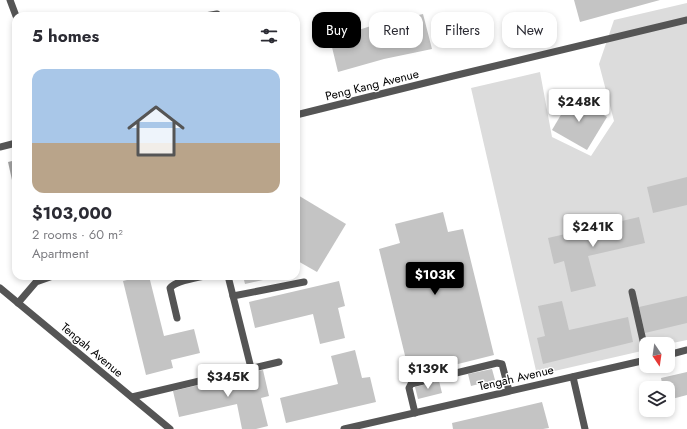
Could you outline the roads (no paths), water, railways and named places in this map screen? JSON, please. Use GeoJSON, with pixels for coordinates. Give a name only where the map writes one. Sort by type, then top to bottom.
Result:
{"type":"FeatureCollection","features":[{"type":"Feature","properties":{"kind":"lane"},"geometry":{"type":"LineString","coordinates":[[10,0],[14,12]]}},
{"type":"Feature","properties":{"kind":"lane","name":"Peng Kang Avenue"},"geometry":{"type":"LineString","coordinates":[[300,114],[687,20]]}},
{"type":"Feature","properties":{"kind":"lane"},"geometry":{"type":"LineString","coordinates":[[0,147],[12,144]]}},
{"type":"Feature","properties":{"kind":"lane"},"geometry":{"type":"LineString","coordinates":[[18,303],[36,282],[41,280]]}},
{"type":"Feature","properties":{"kind":"lane"},"geometry":{"type":"LineString","coordinates":[[177,318],[170,288],[176,283],[188,280]]}},
{"type":"Feature","properties":{"kind":"lane"},"geometry":{"type":"LineString","coordinates":[[229,280],[251,368]]}},
{"type":"Feature","properties":{"kind":"lane"},"geometry":{"type":"LineString","coordinates":[[233,296],[304,282]]}},
{"type":"Feature","properties":{"kind":"lane","name":"Tengah Avenue"},"geometry":{"type":"LineString","coordinates":[[0,288],[170,429]]}},
{"type":"Feature","properties":{"kind":"lane"},"geometry":{"type":"LineString","coordinates":[[632,292],[642,337]]}},
{"type":"Feature","properties":{"kind":"lane"},"geometry":{"type":"LineString","coordinates":[[675,353],[687,350]]}},
{"type":"Feature","properties":{"kind":"lane"},"geometry":{"type":"LineString","coordinates":[[132,397],[279,362]]}},
{"type":"Feature","properties":{"kind":"lane","name":"Tengah Avenue"},"geometry":{"type":"LineString","coordinates":[[344,429],[639,362]]}},
{"type":"Feature","properties":{"kind":"lane"},"geometry":{"type":"LineString","coordinates":[[415,413],[409,388],[411,384],[497,363],[502,364],[509,391]]}},
{"type":"Feature","properties":{"kind":"lane"},"geometry":{"type":"LineString","coordinates":[[573,377],[585,429]]}}]}
